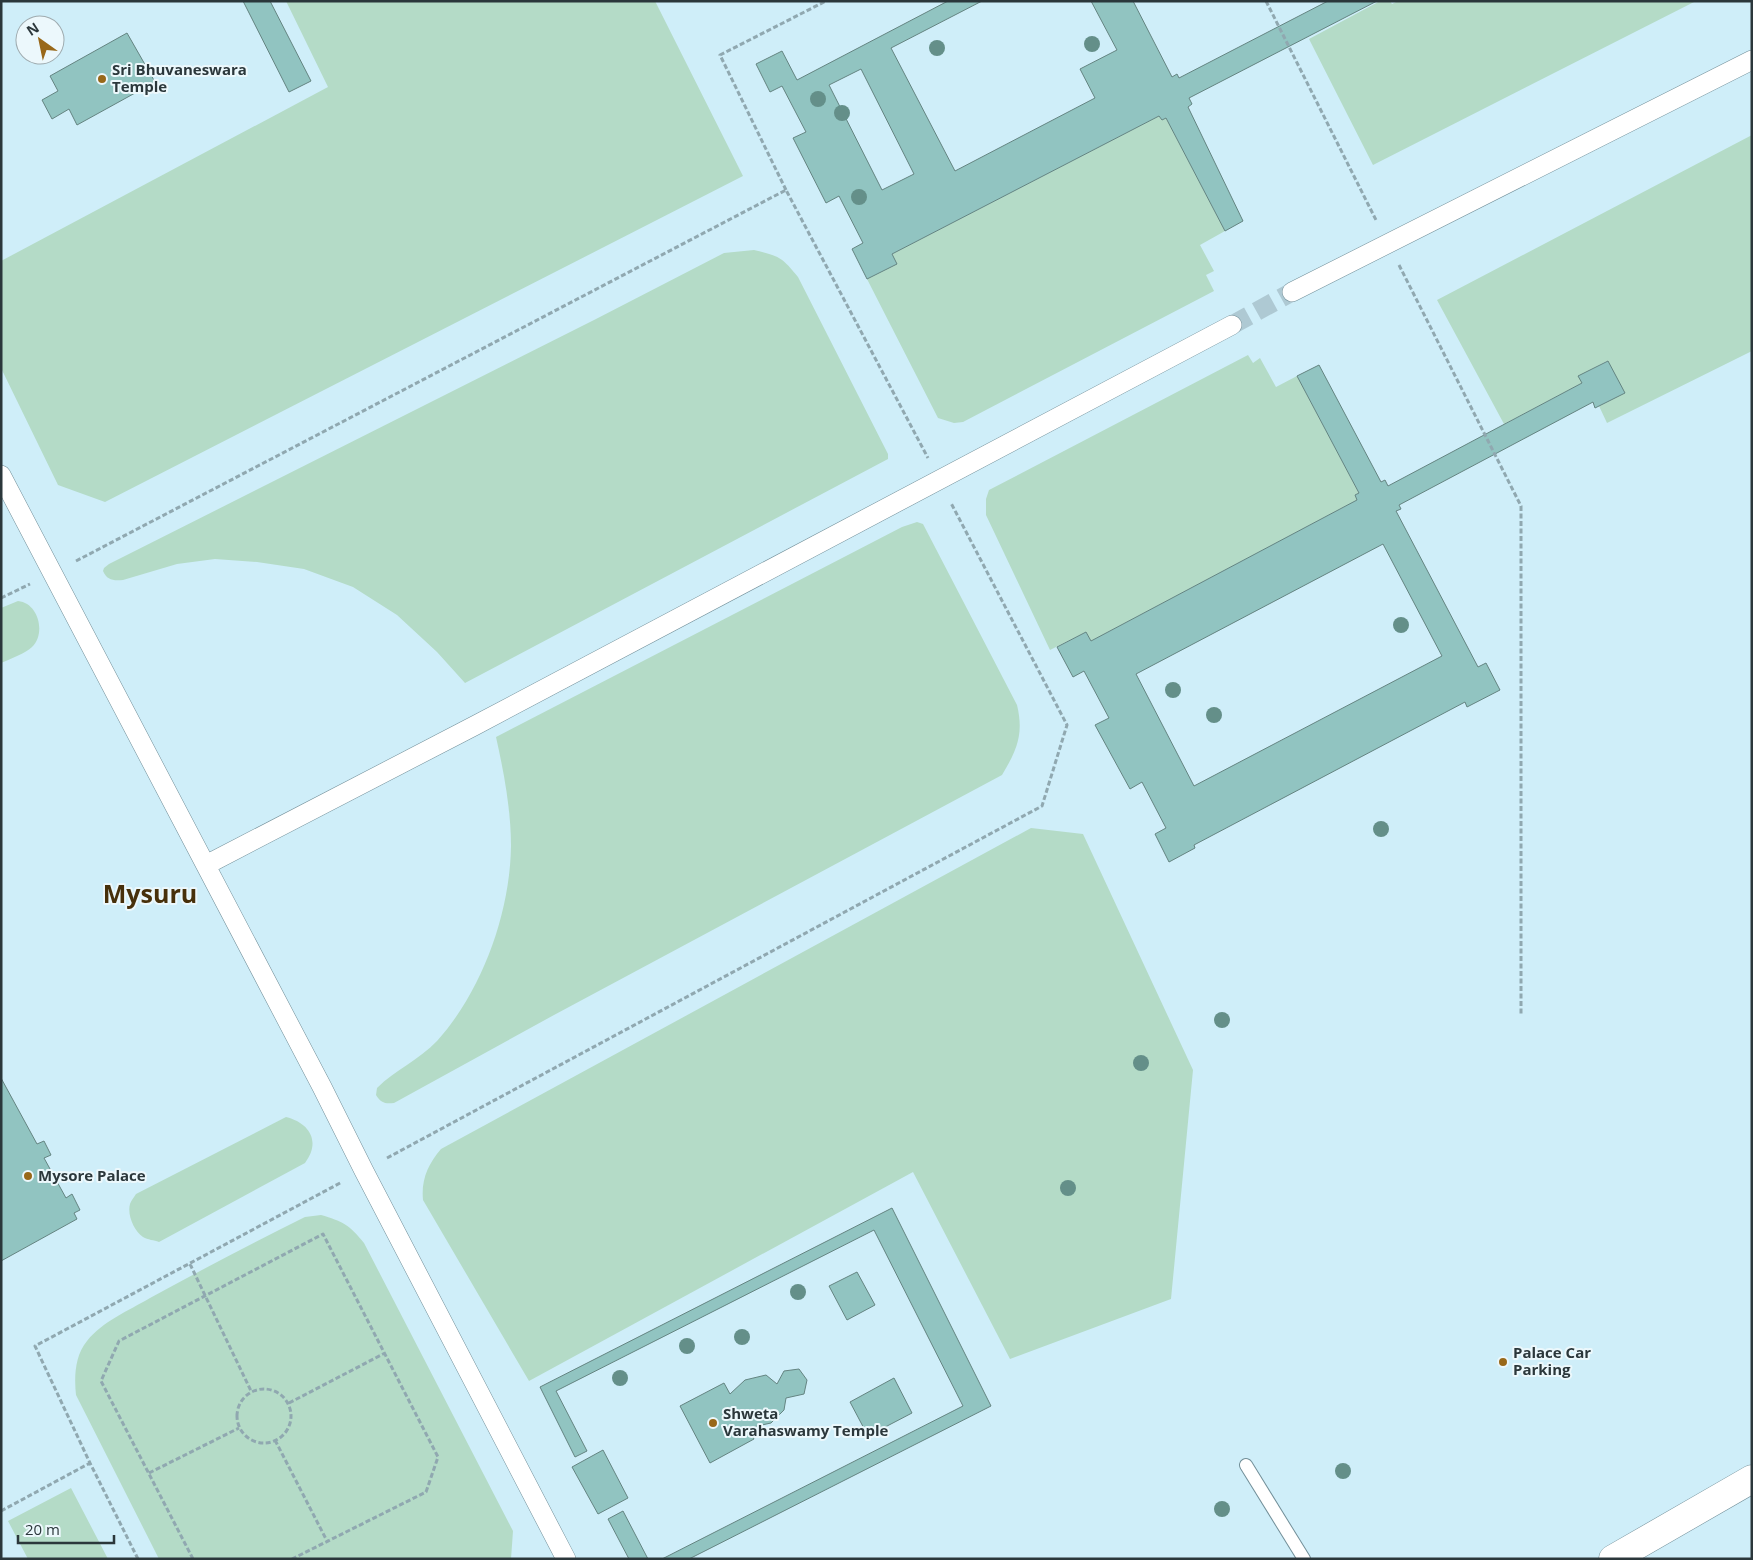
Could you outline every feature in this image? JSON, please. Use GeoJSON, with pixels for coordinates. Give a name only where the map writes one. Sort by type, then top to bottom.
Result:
{"type":"FeatureCollection","features":[{"type":"Feature","properties":{"kind":"street"},"geometry":{"type":"LineString","coordinates":[[1292,292],[1752,60]]}},
{"type":"Feature","properties":{"kind":"street"},"geometry":{"type":"LineString","coordinates":[[206,864],[474,726],[1232,325]]}},
{"type":"Feature","properties":{"kind":"street"},"geometry":{"type":"LineString","coordinates":[[1,475],[322,1086],[364,1171],[566,1559]]}},
{"type":"Feature","properties":{"kind":"street"},"geometry":{"type":"LineString","coordinates":[[1613,1559],[1752,1479]]}},
{"type":"Feature","properties":{"kind":"lane"},"geometry":{"type":"LineString","coordinates":[[1246,1465],[1304,1559]]}},
{"type":"Feature","properties":{"kind":"path"},"geometry":{"type":"LineString","coordinates":[[138,1559],[35,1346],[1042,806],[1068,725],[786,190],[720,55],[826,1]]}},
{"type":"Feature","properties":{"kind":"path"},"geometry":{"type":"LineString","coordinates":[[1266,1],[1521,506],[1521,1014]]}},
{"type":"Feature","properties":{"kind":"path"},"geometry":{"type":"LineString","coordinates":[[1,598],[786,190]]}},
{"type":"Feature","properties":{"kind":"path"},"geometry":{"type":"LineString","coordinates":[[193,1559],[101,1381],[119,1341],[323,1234],[438,1457],[426,1492],[292,1559]]}},
{"type":"Feature","properties":{"kind":"path"},"geometry":{"type":"LineString","coordinates":[[190,1264],[251,1391]]}},
{"type":"Feature","properties":{"kind":"path"},"geometry":{"type":"LineString","coordinates":[[289,1403],[385,1353]]}},
{"type":"Feature","properties":{"kind":"path"},"geometry":{"type":"LineString","coordinates":[[262,1388],[273,1389],[289,1403],[290,1424],[284,1434],[275,1440],[265,1443],[255,1442],[245,1437],[239,1428],[236,1417],[238,1407],[243,1398],[251,1391],[262,1388]]}},
{"type":"Feature","properties":{"kind":"path"},"geometry":{"type":"LineString","coordinates":[[149,1473],[239,1428]]}},
{"type":"Feature","properties":{"kind":"path"},"geometry":{"type":"LineString","coordinates":[[275,1440],[327,1542]]}},
{"type":"Feature","properties":{"kind":"path"},"geometry":{"type":"LineString","coordinates":[[1,1510],[90,1463]]}},
{"type":"Feature","properties":{"kind":"green space"},"geometry":{"type":"Polygon","coordinates":[[[286,1],[655,1],[743,176],[105,502],[58,485],[1,368],[1,261],[328,87],[286,1]]]}},
{"type":"Feature","properties":{"kind":"green space"},"geometry":{"type":"Polygon","coordinates":[[[1380,1],[1390,1],[1392,4],[1398,1],[1696,1],[1373,165],[1309,39],[1380,1]]]}},
{"type":"Feature","properties":{"kind":"green space"},"geometry":{"type":"Polygon","coordinates":[[[1159,116],[1162,120],[1166,118],[1225,231],[1200,245],[1214,271],[1206,275],[1214,291],[963,422],[954,423],[938,418],[867,279],[896,264],[892,254],[1159,116]]]}},
{"type":"Feature","properties":{"kind":"green space"},"geometry":{"type":"Polygon","coordinates":[[[1752,135],[1752,351],[1607,423],[1599,406],[1624,393],[1607,361],[1579,376],[1582,383],[1504,424],[1437,300],[1752,135]]]}},
{"type":"Feature","properties":{"kind":"green space"},"geometry":{"type":"Polygon","coordinates":[[[754,250],[779,258],[798,277],[888,454],[888,459],[465,683],[437,652],[397,615],[353,587],[304,569],[257,562],[215,559],[177,564],[123,580],[111,579],[103,571],[109,564],[724,253],[754,250]]]}},
{"type":"Feature","properties":{"kind":"green space"},"geometry":{"type":"Polygon","coordinates":[[[1248,355],[1253,363],[1260,358],[1276,387],[1297,376],[1359,493],[1355,495],[1357,500],[1091,641],[1086,632],[1050,650],[986,515],[986,499],[989,490],[1248,355]]]}},
{"type":"Feature","properties":{"kind":"green space"},"geometry":{"type":"Polygon","coordinates":[[[917,522],[923,524],[1017,705],[1020,725],[1018,742],[1012,758],[1002,775],[394,1103],[386,1103],[380,1100],[376,1095],[377,1088],[430,1048],[453,1021],[480,975],[491,950],[505,898],[511,846],[507,792],[496,737],[902,527],[917,522]]]}},
{"type":"Feature","properties":{"kind":"green space"},"geometry":{"type":"Polygon","coordinates":[[[18,601],[31,607],[35,613],[38,620],[39,635],[32,647],[18,656],[1,663],[1,608],[18,601]]]}},
{"type":"Feature","properties":{"kind":"green space"},"geometry":{"type":"Polygon","coordinates":[[[1031,828],[1083,834],[1193,1070],[1171,1299],[1010,1359],[913,1172],[529,1381],[423,1200],[423,1186],[426,1173],[432,1160],[441,1149],[1031,828]]]}},
{"type":"Feature","properties":{"kind":"green space"},"geometry":{"type":"Polygon","coordinates":[[[286,1117],[301,1124],[310,1134],[312,1148],[305,1163],[159,1242],[145,1238],[137,1231],[130,1218],[129,1208],[136,1194],[286,1117]]]}},
{"type":"Feature","properties":{"kind":"green space"},"geometry":{"type":"Polygon","coordinates":[[[321,1215],[345,1224],[364,1243],[513,1531],[511,1559],[159,1559],[76,1395],[75,1374],[80,1353],[93,1334],[125,1312],[305,1217],[321,1215]]]}},
{"type":"Feature","properties":{"kind":"green space"},"geometry":{"type":"Polygon","coordinates":[[[71,1488],[108,1559],[28,1559],[8,1521],[71,1488]]]}},
{"type":"Feature","properties":{"kind":"building"},"geometry":{"type":"Polygon","coordinates":[[[243,1],[270,1],[311,81],[289,92],[243,1]]]}},
{"type":"Feature","properties":{"kind":"building"},"geometry":{"type":"Polygon","coordinates":[[[948,1],[982,1],[891,48],[955,171],[1095,98],[1080,69],[1117,50],[1091,1],[1133,1],[1172,77],[1177,74],[1179,78],[1328,1],[1377,1],[1189,98],[1192,104],[1188,107],[1243,221],[1225,231],[1166,118],[1162,120],[1159,116],[892,254],[897,264],[867,279],[852,249],[863,243],[839,196],[826,203],[793,138],[806,132],[782,86],[770,92],[756,64],[782,51],[797,80],[948,1]],[[861,69],[829,85],[882,190],[914,174],[861,69]]]}},
{"type":"Feature","properties":{"kind":"building","name":"Sri Bhuvaneswara Temple"},"geometry":{"type":"Polygon","coordinates":[[[127,33],[155,82],[77,125],[69,109],[52,119],[42,100],[58,91],[50,76],[127,33]]]}},
{"type":"Feature","properties":{"kind":"building"},"geometry":{"type":"Polygon","coordinates":[[[1608,361],[1625,393],[1595,408],[1593,402],[1399,505],[1401,509],[1396,511],[1478,667],[1486,663],[1500,690],[1467,707],[1465,702],[1194,845],[1195,848],[1169,862],[1155,834],[1166,828],[1142,782],[1130,789],[1095,725],[1109,718],[1084,671],[1073,677],[1057,647],[1086,632],[1091,641],[1357,500],[1355,495],[1359,493],[1297,376],[1319,365],[1381,482],[1385,480],[1388,486],[1582,383],[1578,376],[1608,361]],[[1383,544],[1136,674],[1194,786],[1442,656],[1383,544]]]}},
{"type":"Feature","properties":{"kind":"building","name":"Mysore Palace"},"geometry":{"type":"Polygon","coordinates":[[[1,1078],[37,1144],[44,1141],[51,1155],[44,1158],[66,1198],[72,1194],[80,1210],[74,1213],[77,1219],[1,1261],[1,1078]]]}},
{"type":"Feature","properties":{"kind":"building"},"geometry":{"type":"Polygon","coordinates":[[[892,1208],[991,1406],[689,1559],[662,1559],[963,1406],[874,1230],[556,1391],[587,1451],[575,1457],[540,1387],[892,1208]]]}},
{"type":"Feature","properties":{"kind":"building"},"geometry":{"type":"Polygon","coordinates":[[[857,1272],[875,1305],[847,1320],[829,1286],[857,1272]]]}},
{"type":"Feature","properties":{"kind":"building"},"geometry":{"type":"Polygon","coordinates":[[[799,1369],[807,1380],[804,1394],[786,1398],[784,1410],[771,1423],[748,1428],[754,1439],[710,1463],[680,1406],[724,1383],[730,1394],[745,1380],[766,1375],[777,1384],[784,1371],[799,1369]]]}},
{"type":"Feature","properties":{"kind":"building"},"geometry":{"type":"Polygon","coordinates":[[[894,1378],[912,1413],[868,1436],[850,1402],[894,1378]]]}},
{"type":"Feature","properties":{"kind":"building"},"geometry":{"type":"Polygon","coordinates":[[[603,1450],[628,1498],[598,1514],[572,1467],[603,1450]]]}},
{"type":"Feature","properties":{"kind":"building"},"geometry":{"type":"Polygon","coordinates":[[[623,1511],[648,1559],[629,1559],[608,1519],[623,1511]]]}},
{"type":"Feature","properties":{"kind":"tunnel"},"geometry":{"type":"LineString","coordinates":[[1232,325],[1292,292]]}},
{"type":"Feature","properties":{"kind":"place","name":"Sri Bhuvaneswara Temple"},"geometry":{"type":"Point","coordinates":[102,79]}},
{"type":"Feature","properties":{"kind":"place","name":"Mysore Palace"},"geometry":{"type":"Point","coordinates":[28,1176]}},
{"type":"Feature","properties":{"kind":"place","name":"Palace Car Parking"},"geometry":{"type":"Point","coordinates":[1503,1362]}},
{"type":"Feature","properties":{"kind":"place","name":"Shweta Varahaswamy Temple"},"geometry":{"type":"Point","coordinates":[713,1423]}},
{"type":"Feature","properties":{"kind":"district","name":"Mysuru"},"geometry":{"type":"Point","coordinates":[150,894]}}]}
